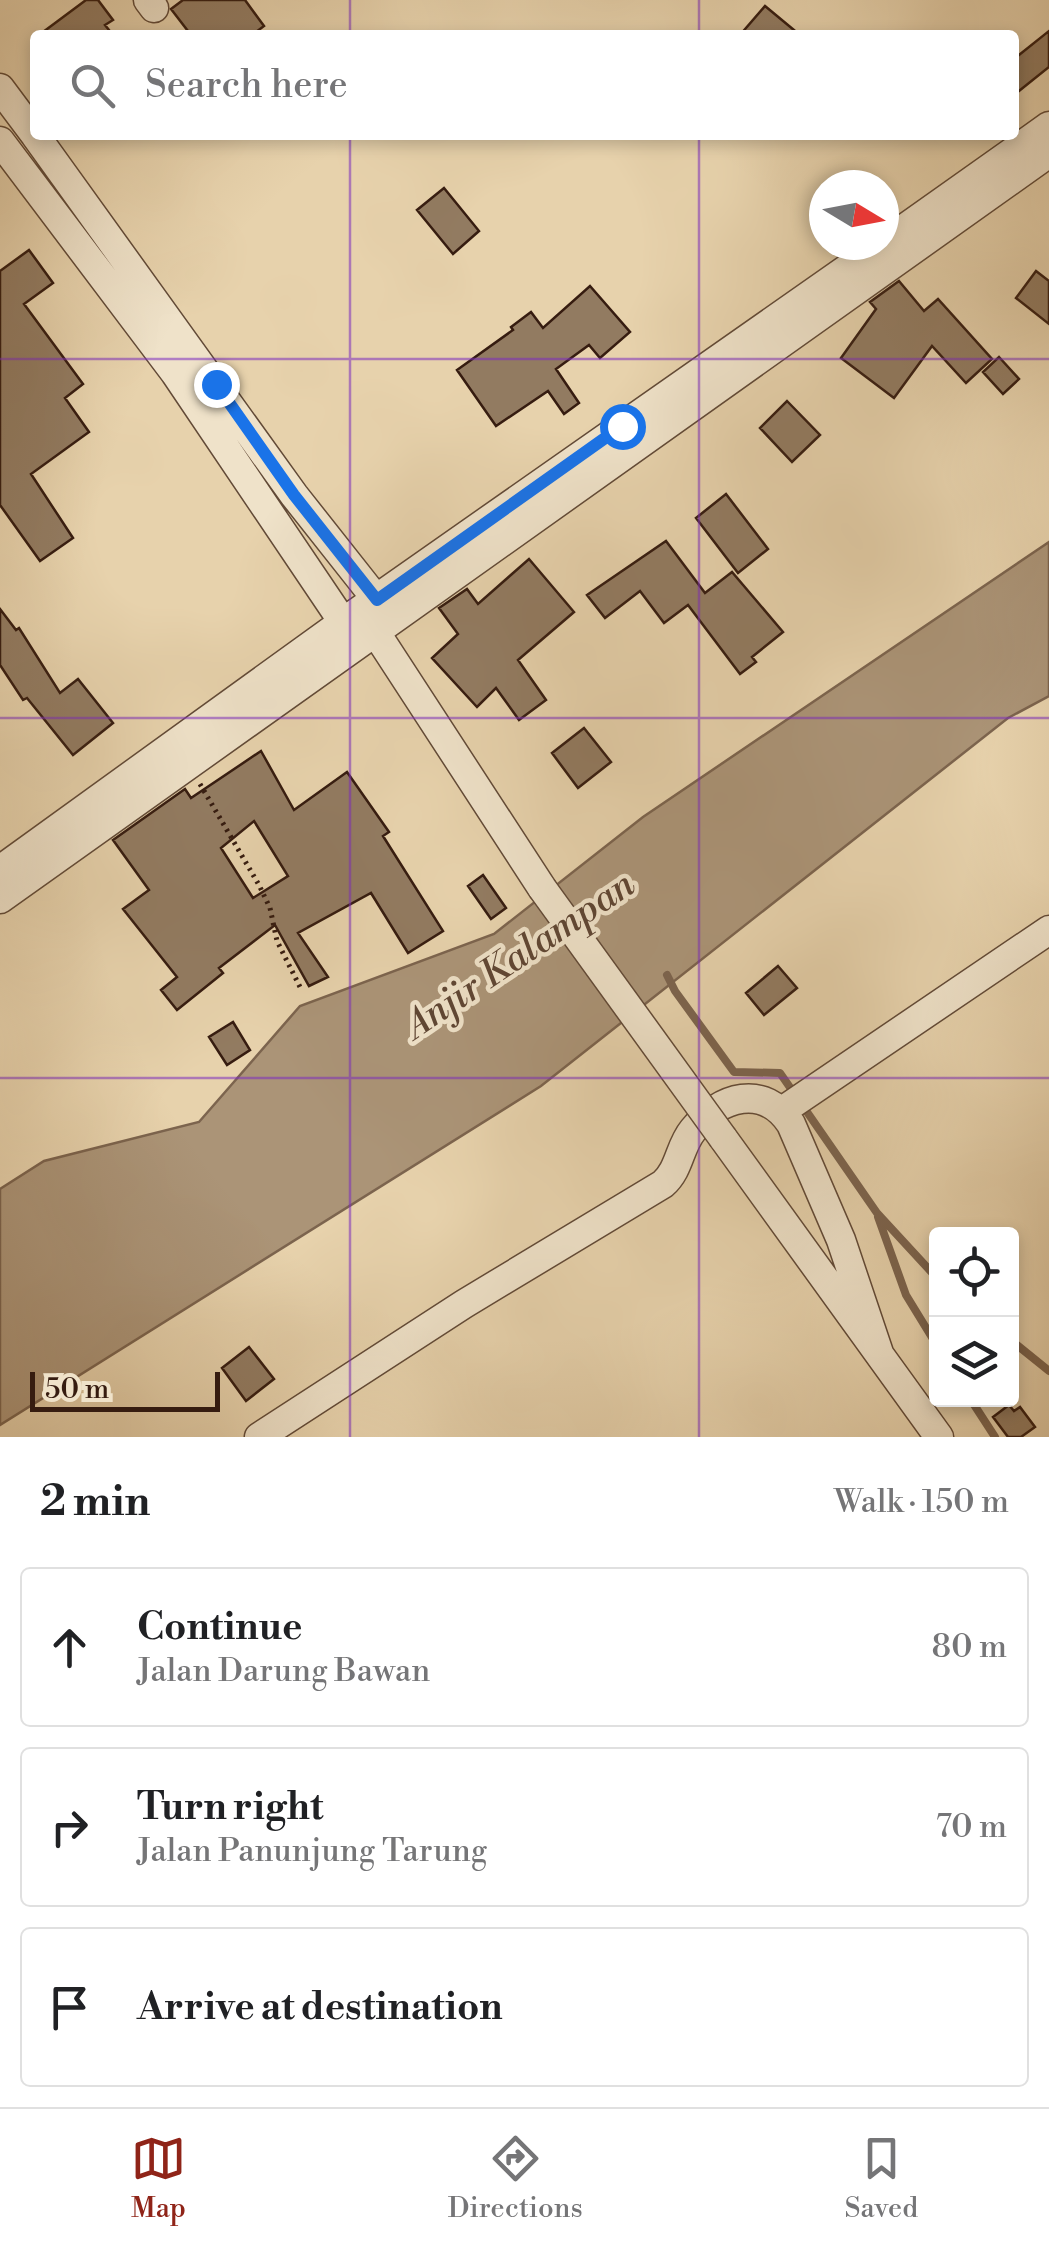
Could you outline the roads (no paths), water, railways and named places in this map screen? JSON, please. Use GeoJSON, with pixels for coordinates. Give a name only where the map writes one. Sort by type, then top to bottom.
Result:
{"type":"FeatureCollection","features":[{"type":"Feature","properties":{"kind":"street"},"geometry":{"type":"LineString","coordinates":[[0,88],[30,128]]}},
{"type":"Feature","properties":{"kind":"street"},"geometry":{"type":"LineString","coordinates":[[0,899],[343,622],[539,501],[906,258],[1017,161],[1049,126]]}},
{"type":"Feature","properties":{"kind":"street"},"geometry":{"type":"LineString","coordinates":[[0,140],[377,600]]}},
{"type":"Feature","properties":{"kind":"street"},"geometry":{"type":"LineString","coordinates":[[28,176],[40,142]]}},
{"type":"Feature","properties":{"kind":"street"},"geometry":{"type":"LineString","coordinates":[[40,142],[186,365],[343,622]]}},
{"type":"Feature","properties":{"kind":"street"},"geometry":{"type":"LineString","coordinates":[[899,234],[1017,161],[1049,153]]}},
{"type":"Feature","properties":{"kind":"street"},"geometry":{"type":"LineString","coordinates":[[0,870],[133,788],[188,764],[376,634],[539,501],[862,260]]}},
{"type":"Feature","properties":{"kind":"street"},"geometry":{"type":"LineString","coordinates":[[376,634],[542,888],[940,1437]]}},
{"type":"Feature","properties":{"kind":"street"},"geometry":{"type":"LineString","coordinates":[[782,1110],[1049,930]]}},
{"type":"Feature","properties":{"kind":"street"},"geometry":{"type":"LineString","coordinates":[[259,1437],[464,1304],[662,1184],[678,1166],[689,1134],[696,1126],[726,1104],[761,1097],[782,1110],[841,1240],[878,1353]]}},
{"type":"Feature","properties":{"kind":"water","name":"Anjir Kalampan"},"geometry":{"type":"Polygon","coordinates":[[[1049,542],[1049,696],[1008,718],[541,1086],[0,1425],[0,1189],[44,1161],[199,1122],[300,1006],[494,934],[643,817],[1049,542]]]}},
{"type":"Feature","properties":{"kind":"waterway"},"geometry":{"type":"LineString","coordinates":[[667,975],[734,1072],[780,1073],[877,1213],[929,1269]]}},
{"type":"Feature","properties":{"kind":"waterway"},"geometry":{"type":"LineString","coordinates":[[878,1217],[906,1295],[929,1333]]}},
{"type":"Feature","properties":{"kind":"waterway"},"geometry":{"type":"LineString","coordinates":[[1019,1347],[1049,1371]]}},
{"type":"Feature","properties":{"kind":"waterway"},"geometry":{"type":"LineString","coordinates":[[976,1407],[995,1437]]}}]}
